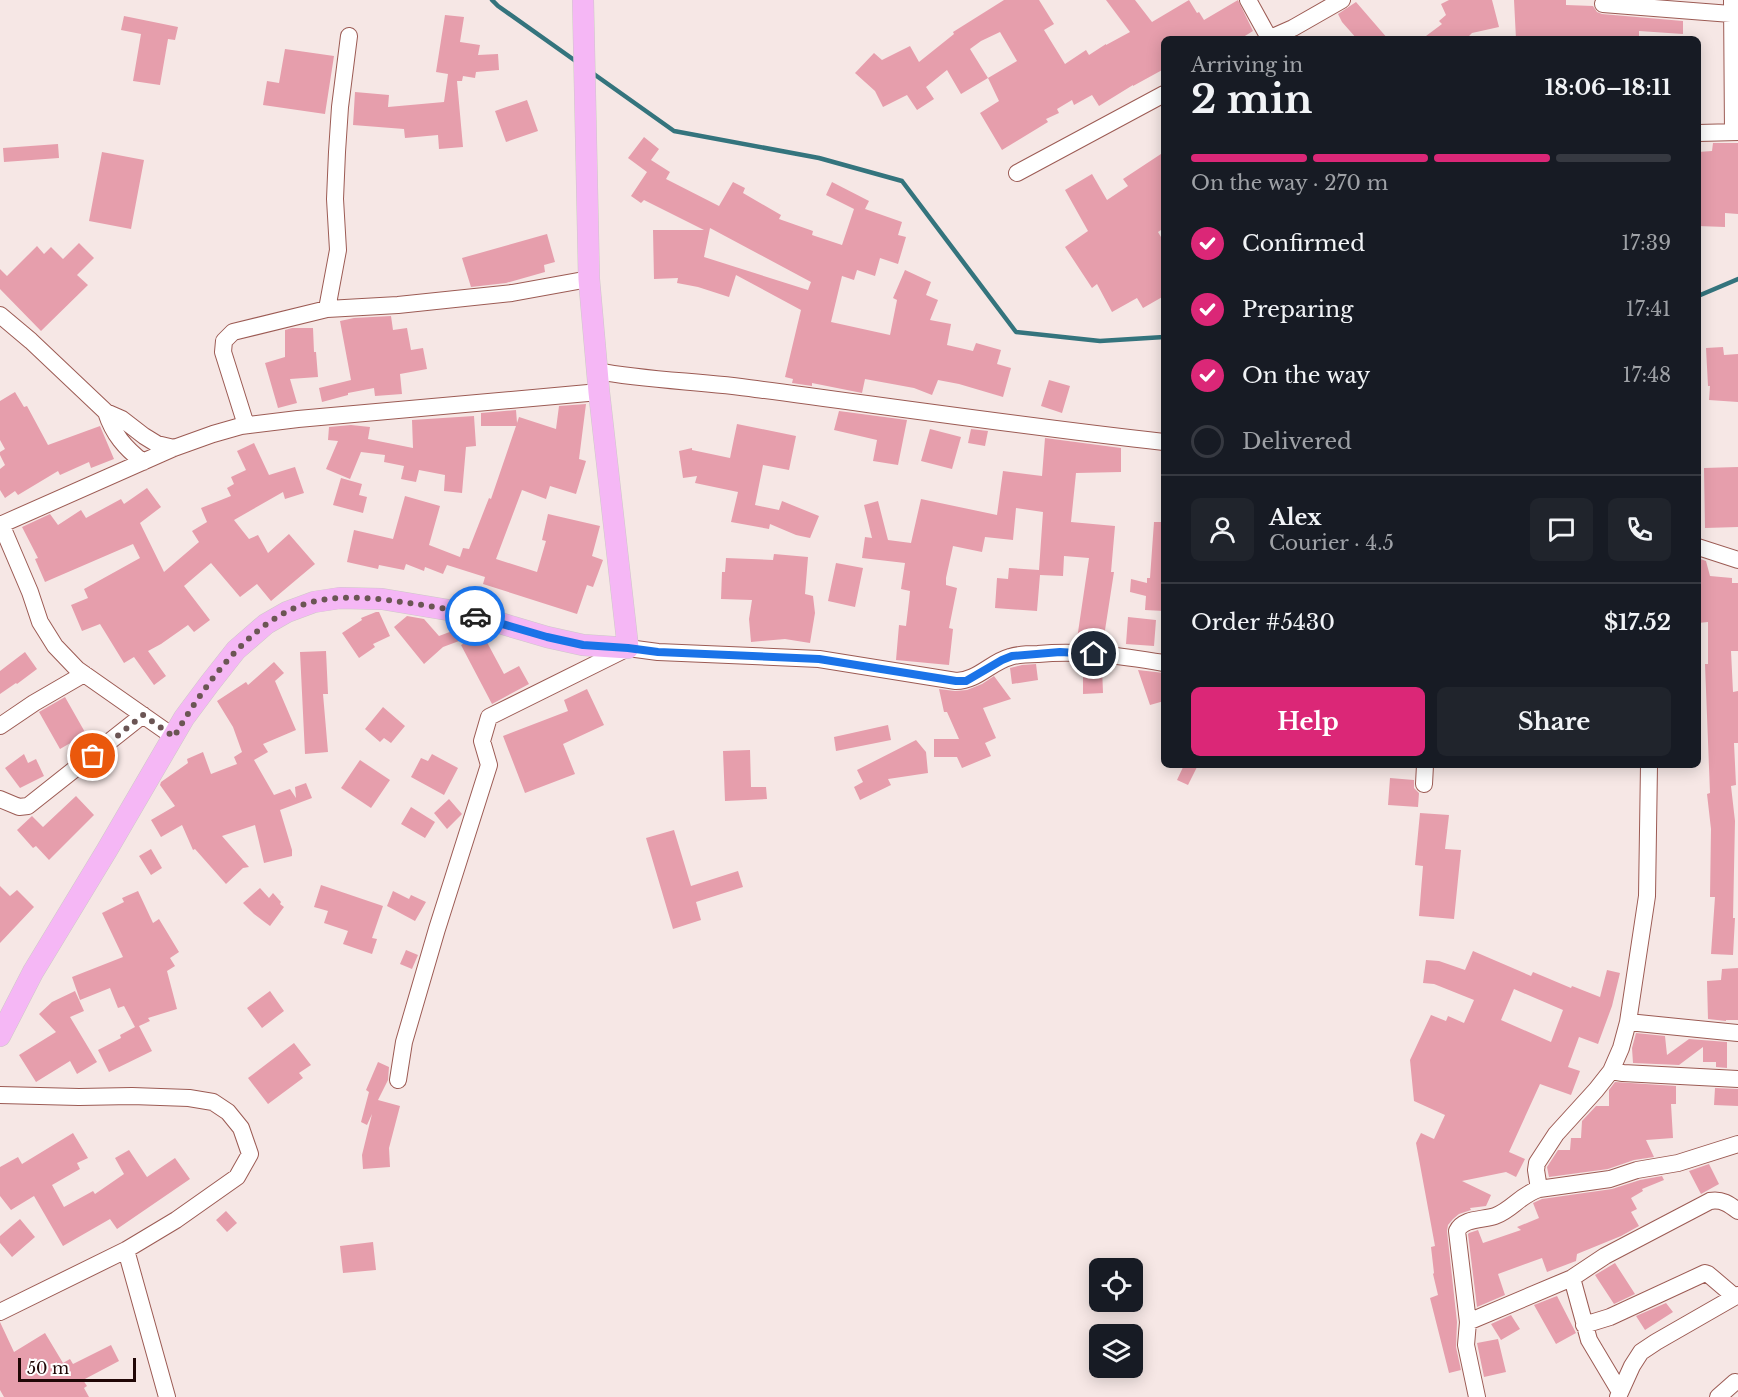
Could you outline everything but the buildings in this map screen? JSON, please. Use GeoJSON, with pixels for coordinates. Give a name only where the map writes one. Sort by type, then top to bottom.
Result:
{"type":"FeatureCollection","features":[{"type":"Feature","properties":{"kind":"main road"},"geometry":{"type":"LineString","coordinates":[[0,1036],[33,972],[184,718],[236,650],[266,624],[287,612],[314,602],[340,598],[382,599],[466,613],[537,635],[583,645],[628,648],[589,279],[583,6]]}},
{"type":"Feature","properties":{"kind":"street"},"geometry":{"type":"LineString","coordinates":[[1248,0],[1266,36]]}},
{"type":"Feature","properties":{"kind":"street"},"geometry":{"type":"LineString","coordinates":[[1297,33],[1342,0]]}},
{"type":"Feature","properties":{"kind":"street"},"geometry":{"type":"LineString","coordinates":[[1603,4],[1731,7],[1736,132],[1701,133]]}},
{"type":"Feature","properties":{"kind":"street"},"geometry":{"type":"LineString","coordinates":[[327,309],[338,250],[335,199],[337,152],[349,36]]}},
{"type":"Feature","properties":{"kind":"street"},"geometry":{"type":"LineString","coordinates":[[1017,172],[1161,96]]}},
{"type":"Feature","properties":{"kind":"street"},"geometry":{"type":"LineString","coordinates":[[246,425],[223,352],[224,341],[233,332],[327,309],[512,294],[589,279]]}},
{"type":"Feature","properties":{"kind":"street"},"geometry":{"type":"LineString","coordinates":[[0,315],[106,412],[122,419],[157,444],[174,448]]}},
{"type":"Feature","properties":{"kind":"street"},"geometry":{"type":"LineString","coordinates":[[174,737],[77,669],[55,646],[39,622],[30,592],[0,524],[174,448],[213,434],[246,425],[598,381],[617,375],[734,386],[1053,429],[1161,441]]}},
{"type":"Feature","properties":{"kind":"street"},"geometry":{"type":"LineString","coordinates":[[106,412],[110,426],[118,438],[131,453],[143,462]]}},
{"type":"Feature","properties":{"kind":"street"},"geometry":{"type":"LineString","coordinates":[[1701,548],[1738,560]]}},
{"type":"Feature","properties":{"kind":"street"},"geometry":{"type":"LineString","coordinates":[[398,1080],[407,1031],[489,765],[482,741],[489,717],[628,648],[658,652],[819,659],[956,681],[966,681],[1012,656],[1070,652],[1111,654],[1161,662]]}},
{"type":"Feature","properties":{"kind":"street"},"geometry":{"type":"LineString","coordinates":[[0,726],[84,674]]}},
{"type":"Feature","properties":{"kind":"street"},"geometry":{"type":"LineString","coordinates":[[0,799],[19,807],[28,806],[143,715]]}},
{"type":"Feature","properties":{"kind":"street"},"geometry":{"type":"LineString","coordinates":[[1424,784],[1425,768]]}},
{"type":"Feature","properties":{"kind":"street"},"geometry":{"type":"LineString","coordinates":[[1539,1189],[1537,1163],[1556,1134],[1611,1071],[1621,1048],[1628,1022],[1647,896],[1649,768]]}},
{"type":"Feature","properties":{"kind":"street"},"geometry":{"type":"LineString","coordinates":[[1628,1022],[1738,1033]]}},
{"type":"Feature","properties":{"kind":"street"},"geometry":{"type":"LineString","coordinates":[[1611,1071],[1738,1079]]}},
{"type":"Feature","properties":{"kind":"street"},"geometry":{"type":"LineString","coordinates":[[0,1095],[132,1096],[189,1098],[213,1102],[228,1112],[241,1128],[250,1154],[237,1177],[176,1220],[126,1250],[0,1312]]}},
{"type":"Feature","properties":{"kind":"street"},"geometry":{"type":"LineString","coordinates":[[1477,1397],[1466,1345],[1468,1322],[1457,1231],[1459,1227],[1470,1221],[1496,1215],[1506,1210],[1525,1194],[1539,1189],[1610,1179],[1637,1170],[1678,1163],[1738,1144]]}},
{"type":"Feature","properties":{"kind":"street"},"geometry":{"type":"LineString","coordinates":[[1468,1322],[1572,1278],[1605,1256],[1710,1201],[1717,1200],[1727,1203],[1738,1211]]}},
{"type":"Feature","properties":{"kind":"street"},"geometry":{"type":"LineString","coordinates":[[126,1250],[167,1397]]}},
{"type":"Feature","properties":{"kind":"street"},"geometry":{"type":"LineString","coordinates":[[1584,1325],[1610,1317],[1700,1274],[1708,1274],[1736,1296],[1641,1353],[1619,1394]]}},
{"type":"Feature","properties":{"kind":"street"},"geometry":{"type":"LineString","coordinates":[[1572,1278],[1589,1340],[1619,1394]]}},
{"type":"Feature","properties":{"kind":"street"},"geometry":{"type":"LineString","coordinates":[[1718,1397],[1735,1385]]}},
{"type":"Feature","properties":{"kind":"waterway"},"geometry":{"type":"LineString","coordinates":[[492,0],[577,62]]}},
{"type":"Feature","properties":{"kind":"waterway"},"geometry":{"type":"LineString","coordinates":[[591,72],[674,131],[819,158],[902,181],[1016,332],[1100,341],[1161,337]]}},
{"type":"Feature","properties":{"kind":"waterway"},"geometry":{"type":"LineString","coordinates":[[1701,295],[1738,279]]}},
{"type":"Feature","properties":{"kind":"way so far"},"geometry":{"type":"LineString","coordinates":[[93,756],[143,715],[174,737],[184,718],[236,650],[266,624],[287,612],[314,602],[340,598],[382,599],[475,616]]}},
{"type":"Feature","properties":{"kind":"route"},"geometry":{"type":"LineString","coordinates":[[475,616],[583,645],[658,652],[819,659],[956,681],[973,678],[1012,656],[1060,652],[1094,654]]}}]}
